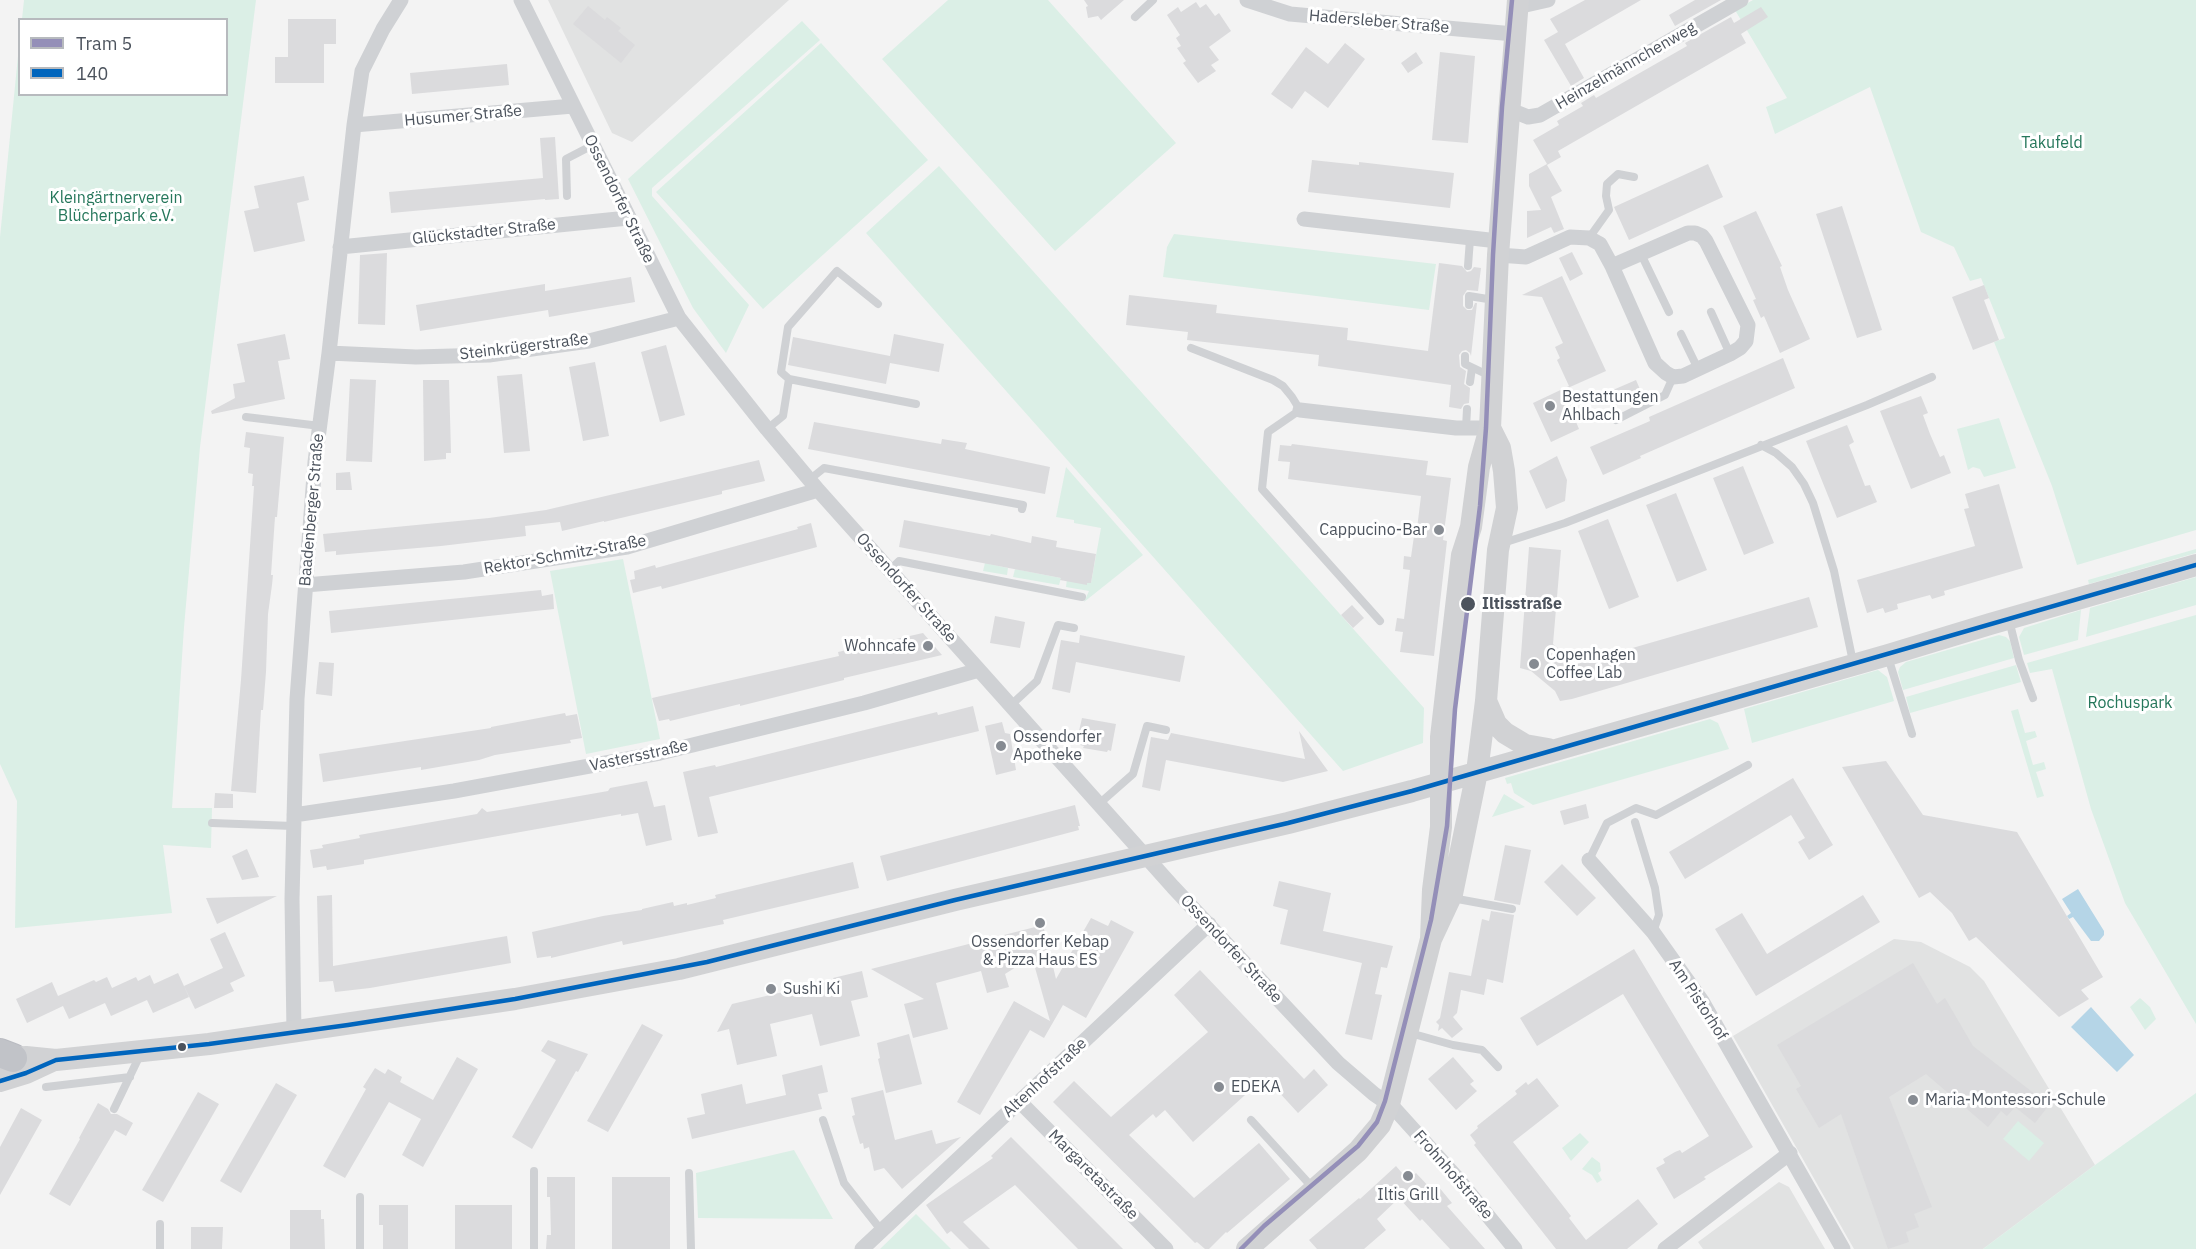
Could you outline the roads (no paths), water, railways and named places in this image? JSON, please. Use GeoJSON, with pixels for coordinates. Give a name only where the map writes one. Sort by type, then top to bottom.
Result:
{"type":"FeatureCollection","features":[{"type":"Feature","properties":{"kind":"main road"},"geometry":{"type":"LineString","coordinates":[[1431,939],[1433,890],[1441,827],[1441,737],[1462,555],[1471,527],[1479,467],[1490,428],[1498,248],[1517,3]]}},
{"type":"Feature","properties":{"kind":"main road"},"geometry":{"type":"LineString","coordinates":[[1247,1249],[1358,1151],[1380,1125],[1389,1104],[1431,939],[1450,898],[1477,772],[1486,701],[1499,544],[1508,508],[1500,448],[1490,428]]}},
{"type":"Feature","properties":{"kind":"main road"},"geometry":{"type":"LineString","coordinates":[[3,1063],[56,1060],[294,1033],[515,999],[680,969],[1382,798],[1888,656],[2196,565]]}},
{"type":"Feature","properties":{"kind":"main road"},"geometry":{"type":"LineString","coordinates":[[1486,701],[1496,724],[1516,742],[1538,748],[1555,749]]}},
{"type":"Feature","properties":{"kind":"main road"},"geometry":{"type":"LineString","coordinates":[[1382,798],[1409,782],[1425,768],[1441,737]]}},
{"type":"Feature","properties":{"kind":"street","name":"Baadenberger Straße"},"geometry":{"type":"LineString","coordinates":[[294,1033],[292,899],[297,699],[320,426],[362,71],[383,28],[401,0]]}},
{"type":"Feature","properties":{"kind":"street","name":"Ossendorfer Straße"},"geometry":{"type":"LineString","coordinates":[[522,0],[628,218],[680,318],[767,429],[813,485],[1146,856],[1338,1063],[1389,1104]]}},
{"type":"Feature","properties":{"kind":"street","name":"Hadersleber Straße"},"geometry":{"type":"LineString","coordinates":[[1247,0],[1290,14],[1514,34]]}},
{"type":"Feature","properties":{"kind":"street"},"geometry":{"type":"LineString","coordinates":[[1517,3],[1548,0]]}},
{"type":"Feature","properties":{"kind":"street","name":"Heinzelmännchenweg"},"geometry":{"type":"LineString","coordinates":[[1508,109],[1528,117],[1540,115],[1740,0]]}},
{"type":"Feature","properties":{"kind":"street","name":"Husumer Straße"},"geometry":{"type":"LineString","coordinates":[[354,126],[573,106]]}},
{"type":"Feature","properties":{"kind":"street","name":"Glückstadter Straße"},"geometry":{"type":"LineString","coordinates":[[340,247],[628,218]]}},
{"type":"Feature","properties":{"kind":"street"},"geometry":{"type":"LineString","coordinates":[[1304,219],[1470,239],[1526,257],[1570,237],[1589,238],[1600,244],[1655,363],[1666,373],[1672,376],[1683,376],[1730,354],[1746,341],[1748,325],[1706,241],[1695,233],[1688,233],[1612,266]]}},
{"type":"Feature","properties":{"kind":"street","name":"Steinkrügerstraße"},"geometry":{"type":"LineString","coordinates":[[330,353],[416,357],[489,355],[589,340],[680,318]]}},
{"type":"Feature","properties":{"kind":"street"},"geometry":{"type":"LineString","coordinates":[[1300,410],[1466,428],[1490,428]]}},
{"type":"Feature","properties":{"kind":"street","name":"Rektor-Schmitz-Straße"},"geometry":{"type":"LineString","coordinates":[[305,585],[464,572],[627,547],[813,485]]}},
{"type":"Feature","properties":{"kind":"street","name":"Vastersstraße"},"geometry":{"type":"LineString","coordinates":[[293,821],[660,753],[864,703],[979,670]]}},
{"type":"Feature","properties":{"kind":"street","name":"Am Pistorhof"},"geometry":{"type":"LineString","coordinates":[[1589,860],[1653,932],[1702,1001],[1843,1249]]}},
{"type":"Feature","properties":{"kind":"street","name":"Altenhofstraße"},"geometry":{"type":"LineString","coordinates":[[862,1249],[1209,924]]}},
{"type":"Feature","properties":{"kind":"street","name":"Margaretastraße"},"geometry":{"type":"LineString","coordinates":[[1020,1102],[1166,1249]]}},
{"type":"Feature","properties":{"kind":"street","name":"Frohnhofstraße"},"geometry":{"type":"LineString","coordinates":[[1389,1104],[1458,1179],[1515,1249]]}},
{"type":"Feature","properties":{"kind":"street"},"geometry":{"type":"LineString","coordinates":[[1665,1249],[1790,1153]]}},
{"type":"Feature","properties":{"kind":"lane"},"geometry":{"type":"LineString","coordinates":[[1135,17],[1153,0]]}},
{"type":"Feature","properties":{"kind":"lane"},"geometry":{"type":"LineString","coordinates":[[567,196],[566,159],[593,145]]}},
{"type":"Feature","properties":{"kind":"lane"},"geometry":{"type":"LineString","coordinates":[[1589,238],[1609,210],[1606,196],[1607,184],[1618,174],[1634,177]]}},
{"type":"Feature","properties":{"kind":"lane"},"geometry":{"type":"LineString","coordinates":[[1468,266],[1470,239]]}},
{"type":"Feature","properties":{"kind":"lane"},"geometry":{"type":"LineString","coordinates":[[1641,254],[1669,312]]}},
{"type":"Feature","properties":{"kind":"lane"},"geometry":{"type":"LineString","coordinates":[[878,304],[837,271],[788,327],[781,372],[789,379],[916,404]]}},
{"type":"Feature","properties":{"kind":"lane"},"geometry":{"type":"LineString","coordinates":[[1469,305],[1469,292],[1496,301]]}},
{"type":"Feature","properties":{"kind":"lane"},"geometry":{"type":"LineString","coordinates":[[1711,312],[1730,354]]}},
{"type":"Feature","properties":{"kind":"lane"},"geometry":{"type":"LineString","coordinates":[[1682,334],[1698,369]]}},
{"type":"Feature","properties":{"kind":"lane"},"geometry":{"type":"LineString","coordinates":[[1191,348],[1273,380],[1287,391],[1300,410],[1268,432],[1262,489],[1380,621]]}},
{"type":"Feature","properties":{"kind":"lane"},"geometry":{"type":"LineString","coordinates":[[1465,356],[1465,364],[1488,375],[1493,375]]}},
{"type":"Feature","properties":{"kind":"lane"},"geometry":{"type":"LineString","coordinates":[[1470,382],[1472,368]]}},
{"type":"Feature","properties":{"kind":"lane"},"geometry":{"type":"LineString","coordinates":[[1616,420],[1665,395],[1672,376]]}},
{"type":"Feature","properties":{"kind":"lane"},"geometry":{"type":"LineString","coordinates":[[1499,544],[1559,526],[1867,405],[1932,377]]}},
{"type":"Feature","properties":{"kind":"lane"},"geometry":{"type":"LineString","coordinates":[[767,429],[783,416],[789,379]]}},
{"type":"Feature","properties":{"kind":"lane"},"geometry":{"type":"LineString","coordinates":[[1466,428],[1467,409]]}},
{"type":"Feature","properties":{"kind":"lane"},"geometry":{"type":"LineString","coordinates":[[246,417],[320,426]]}},
{"type":"Feature","properties":{"kind":"lane"},"geometry":{"type":"LineString","coordinates":[[1761,445],[1785,459],[1804,484],[1813,503],[1834,571],[1854,664]]}},
{"type":"Feature","properties":{"kind":"lane"},"geometry":{"type":"LineString","coordinates":[[813,485],[824,468],[1023,505],[1022,509]]}},
{"type":"Feature","properties":{"kind":"lane"},"geometry":{"type":"LineString","coordinates":[[890,570],[899,561],[1082,597]]}},
{"type":"Feature","properties":{"kind":"lane"},"geometry":{"type":"LineString","coordinates":[[2008,619],[2019,660],[2033,698]]}},
{"type":"Feature","properties":{"kind":"lane"},"geometry":{"type":"LineString","coordinates":[[1011,705],[1037,681],[1058,625],[1074,628]]}},
{"type":"Feature","properties":{"kind":"lane"},"geometry":{"type":"LineString","coordinates":[[1888,656],[1912,734]]}},
{"type":"Feature","properties":{"kind":"lane"},"geometry":{"type":"LineString","coordinates":[[1100,803],[1133,774],[1147,726],[1166,730]]}},
{"type":"Feature","properties":{"kind":"lane"},"geometry":{"type":"LineString","coordinates":[[1589,860],[1607,823],[1636,808],[1656,815],[1748,765]]}},
{"type":"Feature","properties":{"kind":"lane"},"geometry":{"type":"LineString","coordinates":[[212,823],[293,821]]}},
{"type":"Feature","properties":{"kind":"lane"},"geometry":{"type":"LineString","coordinates":[[1635,822],[1655,888],[1659,915],[1653,932]]}},
{"type":"Feature","properties":{"kind":"lane"},"geometry":{"type":"LineString","coordinates":[[1450,898],[1512,909]]}},
{"type":"Feature","properties":{"kind":"lane"},"geometry":{"type":"LineString","coordinates":[[1406,1032],[1453,1045],[1482,1050],[1498,1067]]}},
{"type":"Feature","properties":{"kind":"lane"},"geometry":{"type":"LineString","coordinates":[[114,1109],[142,1051]]}},
{"type":"Feature","properties":{"kind":"lane"},"geometry":{"type":"LineString","coordinates":[[46,1086],[130,1077]]}},
{"type":"Feature","properties":{"kind":"lane"},"geometry":{"type":"LineString","coordinates":[[823,1120],[844,1183],[881,1230]]}},
{"type":"Feature","properties":{"kind":"lane"},"geometry":{"type":"LineString","coordinates":[[1251,1120],[1315,1189]]}},
{"type":"Feature","properties":{"kind":"lane"},"geometry":{"type":"LineString","coordinates":[[534,1171],[534,1249]]}},
{"type":"Feature","properties":{"kind":"lane"},"geometry":{"type":"LineString","coordinates":[[689,1173],[691,1249]]}},
{"type":"Feature","properties":{"kind":"lane"},"geometry":{"type":"LineString","coordinates":[[360,1197],[360,1249]]}},
{"type":"Feature","properties":{"kind":"lane"},"geometry":{"type":"LineString","coordinates":[[160,1224],[160,1249]]}},
{"type":"Feature","properties":{"kind":"water"},"geometry":{"type":"Polygon","coordinates":[[[2078,889],[2104,931],[2099,941],[2091,941],[2073,917],[2069,919],[2067,916],[2071,913],[2062,899],[2078,889]]]}},
{"type":"Feature","properties":{"kind":"water"},"geometry":{"type":"Polygon","coordinates":[[[2091,1007],[2134,1055],[2117,1072],[2071,1027],[2091,1007]]]}},
{"type":"Feature","properties":{"kind":"tram line","name":"5"},"geometry":{"type":"LineString","coordinates":[[1241,1249],[1264,1226],[1358,1146],[1377,1122],[1385,1101],[1431,920],[1447,826],[1455,709],[1480,506],[1502,107],[1512,0]]}},
{"type":"Feature","properties":{"kind":"place","name":"Bestattungen Ahlbach"},"geometry":{"type":"Point","coordinates":[1550,406]}},
{"type":"Feature","properties":{"kind":"place","name":"Cappucino-Bar"},"geometry":{"type":"Point","coordinates":[1439,530]}},
{"type":"Feature","properties":{"kind":"place","name":"Iltisstraße"},"geometry":{"type":"Point","coordinates":[1468,604]}},
{"type":"Feature","properties":{"kind":"place","name":"Wohncafe"},"geometry":{"type":"Point","coordinates":[928,646]}},
{"type":"Feature","properties":{"kind":"place","name":"Copenhagen Coffee Lab"},"geometry":{"type":"Point","coordinates":[1534,664]}},
{"type":"Feature","properties":{"kind":"place","name":"Ossendorfer Apotheke"},"geometry":{"type":"Point","coordinates":[1001,746]}},
{"type":"Feature","properties":{"kind":"place","name":"Ossendorfer Kebap & Pizza Haus ES"},"geometry":{"type":"Point","coordinates":[1040,923]}},
{"type":"Feature","properties":{"kind":"place","name":"Sushi Ki"},"geometry":{"type":"Point","coordinates":[771,989]}},
{"type":"Feature","properties":{"kind":"place","name":"EDEKA"},"geometry":{"type":"Point","coordinates":[1219,1087]}},
{"type":"Feature","properties":{"kind":"place","name":"Maria-Montessori-Schule"},"geometry":{"type":"Point","coordinates":[1913,1100]}},
{"type":"Feature","properties":{"kind":"place","name":"Iltis Grill"},"geometry":{"type":"Point","coordinates":[1408,1176]}},
{"type":"Feature","properties":{"kind":"park label","name":"Takufeld"},"geometry":{"type":"Point","coordinates":[2052,143]}},
{"type":"Feature","properties":{"kind":"park label","name":"Kleingärtnerverein Blücherpark e.V."},"geometry":{"type":"Point","coordinates":[116,207]}},
{"type":"Feature","properties":{"kind":"park label","name":"Rochuspark"},"geometry":{"type":"Point","coordinates":[2130,703]}}]}
